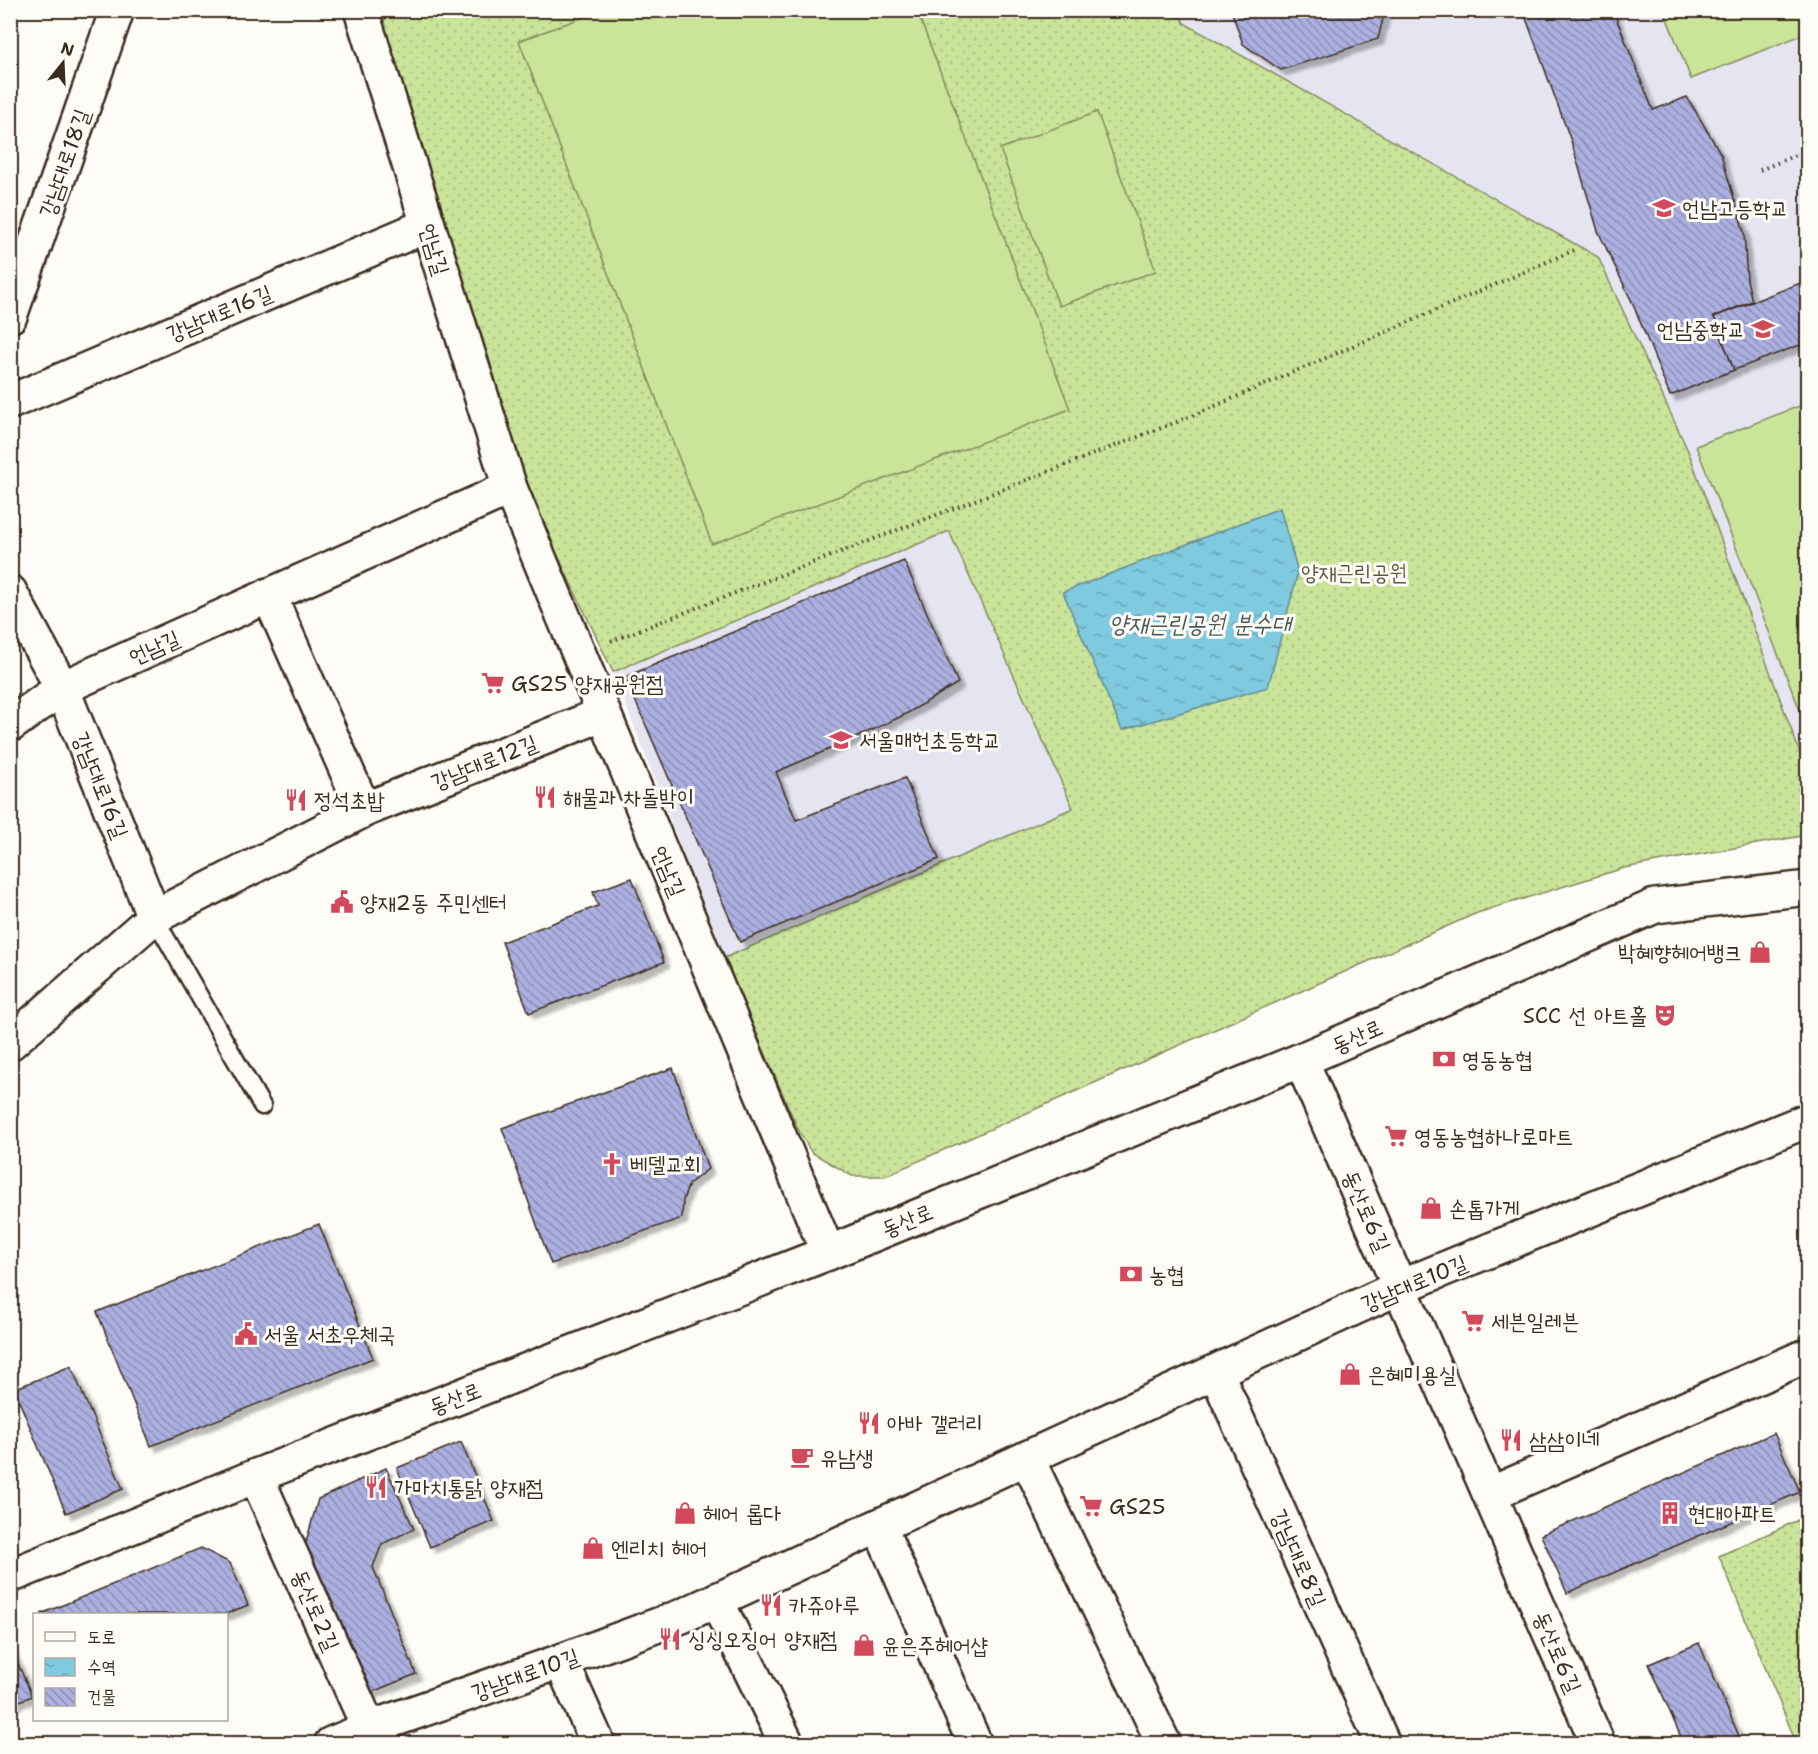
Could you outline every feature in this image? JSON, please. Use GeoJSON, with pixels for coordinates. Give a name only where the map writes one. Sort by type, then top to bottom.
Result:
{"type":"FeatureCollection","features":[{"type":"Feature","properties":{"kind":"street","name":"강남대로18길"},"geometry":{"type":"LineString","coordinates":[[10,316],[117,10]]}},
{"type":"Feature","properties":{"kind":"street","name":"언남길"},"geometry":{"type":"LineString","coordinates":[[361,10],[510,488],[828,1253]]}},
{"type":"Feature","properties":{"kind":"street","name":"강남대로16길"},"geometry":{"type":"LineString","coordinates":[[10,402],[428,225]]}},
{"type":"Feature","properties":{"kind":"street","name":"언남길"},"geometry":{"type":"LineString","coordinates":[[62,688],[510,488]]}},
{"type":"Feature","properties":{"kind":"street","name":"강남대로16길"},"geometry":{"type":"LineString","coordinates":[[10,592],[62,688],[154,917]]}},
{"type":"Feature","properties":{"kind":"street"},"geometry":{"type":"LineString","coordinates":[[269,595],[364,810]]}},
{"type":"Feature","properties":{"kind":"street"},"geometry":{"type":"LineString","coordinates":[[10,725],[62,688]]}},
{"type":"Feature","properties":{"kind":"street","name":"강남대로12길"},"geometry":{"type":"LineString","coordinates":[[10,1042],[154,917],[364,810],[603,714]]}},
{"type":"Feature","properties":{"kind":"street","name":"동산로"},"geometry":{"type":"LineString","coordinates":[[10,1576],[256,1476],[828,1253],[1301,1060],[1654,906],[1808,888]]}},
{"type":"Feature","properties":{"kind":"street","name":"동산로6길"},"geometry":{"type":"LineString","coordinates":[[1301,1060],[1598,1743]]}},
{"type":"Feature","properties":{"kind":"street","name":"강남대로10길"},"geometry":{"type":"LineString","coordinates":[[331,1743],[373,1736],[561,1661],[682,1616],[1400,1287],[1808,1120]]}},
{"type":"Feature","properties":{"kind":"street"},"geometry":{"type":"LineString","coordinates":[[1490,1494],[1808,1355]]}},
{"type":"Feature","properties":{"kind":"street","name":"강남대로8길"},"geometry":{"type":"LineString","coordinates":[[1216,1372],[1383,1743]]}},
{"type":"Feature","properties":{"kind":"street"},"geometry":{"type":"LineString","coordinates":[[1027,1458],[1164,1743]]}},
{"type":"Feature","properties":{"kind":"street","name":"동산로2길"},"geometry":{"type":"LineString","coordinates":[[256,1476],[373,1736]]}},
{"type":"Feature","properties":{"kind":"street"},"geometry":{"type":"LineString","coordinates":[[879,1526],[975,1743]]}},
{"type":"Feature","properties":{"kind":"street"},"geometry":{"type":"LineString","coordinates":[[717,1600],[787,1743]]}},
{"type":"Feature","properties":{"kind":"street"},"geometry":{"type":"LineString","coordinates":[[561,1661],[598,1743]]}},
{"type":"Feature","properties":{"kind":"lane"},"geometry":{"type":"LineString","coordinates":[[154,917],[262,1106]]}},
{"type":"Feature","properties":{"kind":"path"},"geometry":{"type":"LineString","coordinates":[[1760,170],[1808,150]]}},
{"type":"Feature","properties":{"kind":"path"},"geometry":{"type":"LineString","coordinates":[[579,654],[1192,416],[1577,249]]}},
{"type":"Feature","properties":{"kind":"shaded area"},"geometry":{"type":"Polygon","coordinates":[[[1179,11],[1807,11],[1807,772],[1689,453],[1184,22],[1179,11]]]}},
{"type":"Feature","properties":{"kind":"shaded area","name":"서울매헌초등학교"},"geometry":{"type":"Polygon","coordinates":[[[949,531],[1074,809],[724,958],[613,672],[949,531]]]}},
{"type":"Feature","properties":{"kind":"green space","name":"양재근린공원"},"geometry":{"type":"Polygon","coordinates":[[[407,10],[1179,11],[1184,23],[1598,257],[1689,453],[1807,772],[1807,835],[1624,868],[1477,913],[885,1176],[852,1176],[811,1152],[797,1127],[724,958],[1073,808],[949,531],[613,672],[535,508],[382,20],[407,10]]]}},
{"type":"Feature","properties":{"kind":"green space"},"geometry":{"type":"Polygon","coordinates":[[[600,11],[917,11],[1070,409],[712,544],[519,41],[600,11]]]}},
{"type":"Feature","properties":{"kind":"green space"},"geometry":{"type":"Polygon","coordinates":[[[1664,11],[1807,11],[1807,33],[1691,79],[1664,11]]]}},
{"type":"Feature","properties":{"kind":"green space"},"geometry":{"type":"Polygon","coordinates":[[[1097,112],[1156,271],[1059,306],[1000,149],[1097,112]]]}},
{"type":"Feature","properties":{"kind":"green space"},"geometry":{"type":"Polygon","coordinates":[[[1807,403],[1807,728],[1696,446],[1807,403]]]}},
{"type":"Feature","properties":{"kind":"green space"},"geometry":{"type":"Polygon","coordinates":[[[1807,1516],[1807,1737],[1796,1742],[1719,1556],[1807,1516]]]}},
{"type":"Feature","properties":{"kind":"water","name":"양재근린공원 분수대"},"geometry":{"type":"Polygon","coordinates":[[[1280,508],[1298,572],[1268,687],[1122,730],[1063,592],[1280,508]]]}},
{"type":"Feature","properties":{"kind":"building"},"geometry":{"type":"Polygon","coordinates":[[[1231,10],[1385,10],[1378,39],[1281,70],[1243,44],[1231,10]]]}},
{"type":"Feature","properties":{"kind":"building","name":"언남고등학교"},"geometry":{"type":"Polygon","coordinates":[[[1523,10],[1613,10],[1653,110],[1687,97],[1721,154],[1744,232],[1747,280],[1752,301],[1714,317],[1734,370],[1670,396],[1633,304],[1598,231],[1571,141],[1523,10]]]}},
{"type":"Feature","properties":{"kind":"building","name":"언남중학교"},"geometry":{"type":"Polygon","coordinates":[[[1808,280],[1808,342],[1734,370],[1714,317],[1808,280]]]}},
{"type":"Feature","properties":{"kind":"building"},"geometry":{"type":"Polygon","coordinates":[[[904,561],[958,683],[906,714],[776,772],[796,820],[905,778],[939,859],[740,942],[625,677],[904,561]]]}},
{"type":"Feature","properties":{"kind":"building"},"geometry":{"type":"Polygon","coordinates":[[[632,878],[664,962],[529,1013],[502,942],[598,906],[593,892],[632,878]]]}},
{"type":"Feature","properties":{"kind":"building"},"geometry":{"type":"Polygon","coordinates":[[[673,1068],[708,1169],[689,1184],[683,1200],[682,1218],[551,1264],[502,1128],[673,1068]]]}},
{"type":"Feature","properties":{"kind":"building"},"geometry":{"type":"Polygon","coordinates":[[[319,1224],[373,1358],[151,1446],[97,1312],[319,1224]]]}},
{"type":"Feature","properties":{"kind":"building"},"geometry":{"type":"Polygon","coordinates":[[[71,1366],[123,1489],[66,1513],[14,1389],[71,1366]]]}},
{"type":"Feature","properties":{"kind":"building","name":"현대아파트"},"geometry":{"type":"Polygon","coordinates":[[[1774,1433],[1800,1492],[1567,1593],[1541,1535],[1774,1433]]]}},
{"type":"Feature","properties":{"kind":"building"},"geometry":{"type":"Polygon","coordinates":[[[461,1442],[494,1521],[430,1547],[397,1468],[461,1442]]]}},
{"type":"Feature","properties":{"kind":"building"},"geometry":{"type":"Polygon","coordinates":[[[386,1468],[414,1529],[382,1544],[373,1567],[416,1674],[365,1695],[305,1546],[318,1499],[386,1468]]]}},
{"type":"Feature","properties":{"kind":"building"},"geometry":{"type":"Polygon","coordinates":[[[201,1548],[230,1563],[248,1605],[228,1613],[43,1613],[201,1548]]]}},
{"type":"Feature","properties":{"kind":"building"},"geometry":{"type":"Polygon","coordinates":[[[1699,1643],[1739,1736],[1722,1744],[1684,1744],[1649,1664],[1699,1643]]]}},
{"type":"Feature","properties":{"kind":"building"},"geometry":{"type":"Polygon","coordinates":[[[10,1645],[32,1696],[10,1705],[10,1645]]]}},
{"type":"Feature","properties":{"kind":"place","name":"언남고등학교"},"geometry":{"type":"Point","coordinates":[1664,208]}},
{"type":"Feature","properties":{"kind":"place","name":"언남중학교"},"geometry":{"type":"Point","coordinates":[1763,329]}},
{"type":"Feature","properties":{"kind":"place","name":"GS25 양재공원점"},"geometry":{"type":"Point","coordinates":[493,683]}},
{"type":"Feature","properties":{"kind":"place","name":"서울매헌초등학교"},"geometry":{"type":"Point","coordinates":[841,740]}},
{"type":"Feature","properties":{"kind":"place","name":"해물과 차돌박이"},"geometry":{"type":"Point","coordinates":[545,797]}},
{"type":"Feature","properties":{"kind":"place","name":"정석초밥"},"geometry":{"type":"Point","coordinates":[296,800]}},
{"type":"Feature","properties":{"kind":"place","name":"양재2동 주민센터"},"geometry":{"type":"Point","coordinates":[342,902]}},
{"type":"Feature","properties":{"kind":"place","name":"박혜향헤어뱅크"},"geometry":{"type":"Point","coordinates":[1760,952]}},
{"type":"Feature","properties":{"kind":"place","name":"SCC 선 아트홀"},"geometry":{"type":"Point","coordinates":[1665,1015]}},
{"type":"Feature","properties":{"kind":"place","name":"영동농협"},"geometry":{"type":"Point","coordinates":[1444,1059]}},
{"type":"Feature","properties":{"kind":"place","name":"영동농협하나로마트"},"geometry":{"type":"Point","coordinates":[1396,1136]}},
{"type":"Feature","properties":{"kind":"place","name":"베델교회"},"geometry":{"type":"Point","coordinates":[612,1164]}},
{"type":"Feature","properties":{"kind":"place","name":"손톱가게"},"geometry":{"type":"Point","coordinates":[1431,1208]}},
{"type":"Feature","properties":{"kind":"place","name":"농협"},"geometry":{"type":"Point","coordinates":[1131,1274]}},
{"type":"Feature","properties":{"kind":"place","name":"세븐일레븐"},"geometry":{"type":"Point","coordinates":[1473,1321]}},
{"type":"Feature","properties":{"kind":"place","name":"서울 서초우체국"},"geometry":{"type":"Point","coordinates":[246,1334]}},
{"type":"Feature","properties":{"kind":"place","name":"은혜미용실"},"geometry":{"type":"Point","coordinates":[1350,1374]}},
{"type":"Feature","properties":{"kind":"place","name":"아바 갤러리"},"geometry":{"type":"Point","coordinates":[869,1423]}},
{"type":"Feature","properties":{"kind":"place","name":"삼삼이네"},"geometry":{"type":"Point","coordinates":[1511,1440]}},
{"type":"Feature","properties":{"kind":"place","name":"유남생"},"geometry":{"type":"Point","coordinates":[802,1457]}},
{"type":"Feature","properties":{"kind":"place","name":"가마치통닭 양재점"},"geometry":{"type":"Point","coordinates":[376,1487]}},
{"type":"Feature","properties":{"kind":"place","name":"GS25"},"geometry":{"type":"Point","coordinates":[1091,1506]}},
{"type":"Feature","properties":{"kind":"place","name":"헤어 롭다"},"geometry":{"type":"Point","coordinates":[685,1513]}},
{"type":"Feature","properties":{"kind":"place","name":"현대아파트"},"geometry":{"type":"Point","coordinates":[1670,1513]}},
{"type":"Feature","properties":{"kind":"place","name":"엔리치 헤어"},"geometry":{"type":"Point","coordinates":[593,1548]}},
{"type":"Feature","properties":{"kind":"place","name":"카쥬아루"},"geometry":{"type":"Point","coordinates":[771,1605]}},
{"type":"Feature","properties":{"kind":"place","name":"싱싱오징어 양재점"},"geometry":{"type":"Point","coordinates":[670,1639]}},
{"type":"Feature","properties":{"kind":"place","name":"윤은주헤어샵"},"geometry":{"type":"Point","coordinates":[864,1645]}}]}
